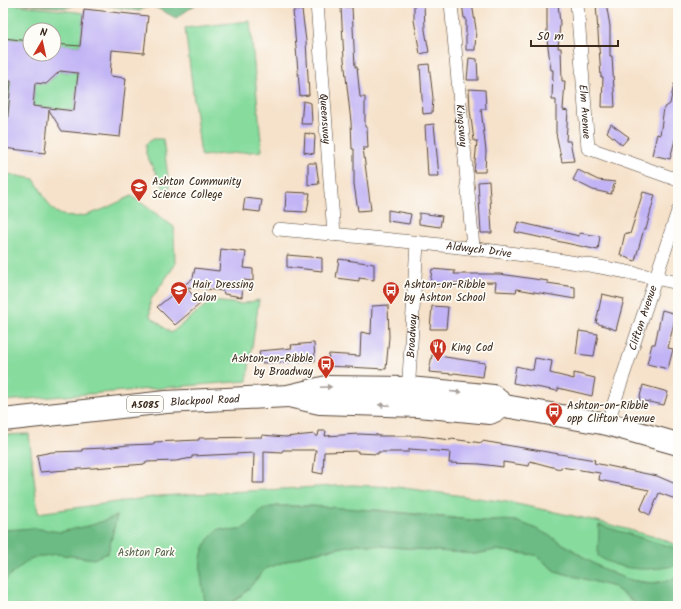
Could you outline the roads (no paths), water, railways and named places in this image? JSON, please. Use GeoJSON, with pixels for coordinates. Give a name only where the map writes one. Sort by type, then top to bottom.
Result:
{"type":"FeatureCollection","features":[{"type":"Feature","properties":{"kind":"highway","name":"Blackpool Road"},"geometry":{"type":"LineString","coordinates":[[3,420],[166,402],[288,396],[320,387],[408,397],[493,396],[505,406],[607,424],[678,444]]}},
{"type":"Feature","properties":{"kind":"street","name":"Queensway"},"geometry":{"type":"LineString","coordinates":[[317,3],[334,235]]}},
{"type":"Feature","properties":{"kind":"street","name":"Kingsway"},"geometry":{"type":"LineString","coordinates":[[451,3],[473,247]]}},
{"type":"Feature","properties":{"kind":"street","name":"Elm Avenue"},"geometry":{"type":"LineString","coordinates":[[577,3],[588,148],[678,180]]}},
{"type":"Feature","properties":{"kind":"street","name":"Clifton Avenue"},"geometry":{"type":"LineString","coordinates":[[607,424],[678,211]]}},
{"type":"Feature","properties":{"kind":"street","name":"Aldwych Drive"},"geometry":{"type":"LineString","coordinates":[[278,230],[473,247],[614,269],[678,283]]}},
{"type":"Feature","properties":{"kind":"street","name":"Broadway"},"geometry":{"type":"LineString","coordinates":[[408,397],[417,243]]}},
{"type":"Feature","properties":{"kind":"place","name":"Ashton Community Science College"},"geometry":{"type":"Point","coordinates":[139,202]}},
{"type":"Feature","properties":{"kind":"place","name":"Hair Dressing Salon"},"geometry":{"type":"Point","coordinates":[179,305]}},
{"type":"Feature","properties":{"kind":"place","name":"Ashton-on-Ribble by Ashton School"},"geometry":{"type":"Point","coordinates":[391,305]}},
{"type":"Feature","properties":{"kind":"place","name":"King Cod"},"geometry":{"type":"Point","coordinates":[438,362]}},
{"type":"Feature","properties":{"kind":"place","name":"Ashton-on-Ribble by Broadway"},"geometry":{"type":"Point","coordinates":[326,379]}},
{"type":"Feature","properties":{"kind":"place","name":"Ashton-on-Ribble opp Clifton Avenue"},"geometry":{"type":"Point","coordinates":[554,426]}},
{"type":"Feature","properties":{"kind":"park label","name":"Ashton Park"},"geometry":{"type":"Point","coordinates":[146,552]}}]}
